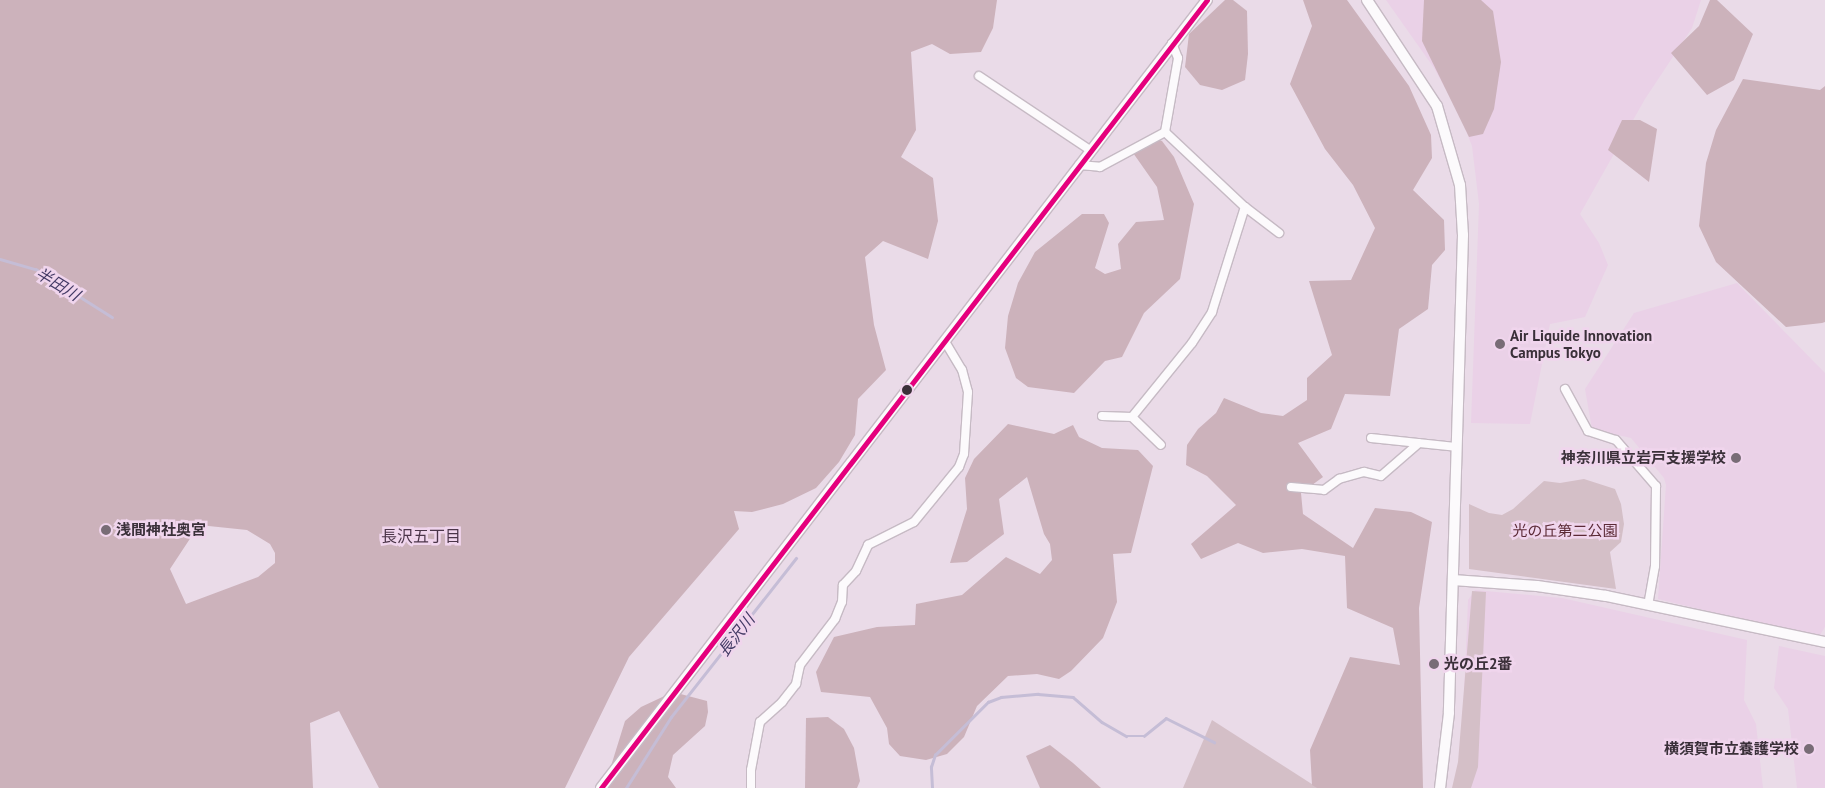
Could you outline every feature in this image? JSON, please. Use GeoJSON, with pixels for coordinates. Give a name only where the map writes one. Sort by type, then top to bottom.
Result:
{"type":"FeatureCollection","features":[{"type":"Feature","properties":{"kind":"street"},"geometry":{"type":"LineString","coordinates":[[602,788],[946,343],[1090,150],[1207,0]]}},
{"type":"Feature","properties":{"kind":"street"},"geometry":{"type":"LineString","coordinates":[[1367,0],[1437,106],[1460,185],[1463,235],[1448,742],[1440,788]]}},
{"type":"Feature","properties":{"kind":"street"},"geometry":{"type":"LineString","coordinates":[[1165,132],[1178,58],[1172,43]]}},
{"type":"Feature","properties":{"kind":"street"},"geometry":{"type":"LineString","coordinates":[[979,76],[1090,150]]}},
{"type":"Feature","properties":{"kind":"street"},"geometry":{"type":"LineString","coordinates":[[1079,165],[1100,167],[1165,132]]}},
{"type":"Feature","properties":{"kind":"street"},"geometry":{"type":"LineString","coordinates":[[1165,132],[1245,207],[1279,233]]}},
{"type":"Feature","properties":{"kind":"street"},"geometry":{"type":"LineString","coordinates":[[1132,417],[1192,343],[1212,312],[1245,207]]}},
{"type":"Feature","properties":{"kind":"street"},"geometry":{"type":"LineString","coordinates":[[751,788],[751,770],[760,722],[782,702],[796,684],[800,664],[835,619],[842,602],[843,585],[856,571],[868,545],[914,522],[958,467],[964,454],[968,392],[962,370],[946,343]]}},
{"type":"Feature","properties":{"kind":"street"},"geometry":{"type":"LineString","coordinates":[[1565,389],[1588,431],[1616,440],[1656,486],[1655,566],[1648,604]]}},
{"type":"Feature","properties":{"kind":"street"},"geometry":{"type":"LineString","coordinates":[[1102,416],[1132,417],[1161,445]]}},
{"type":"Feature","properties":{"kind":"street"},"geometry":{"type":"LineString","coordinates":[[1371,438],[1456,447]]}},
{"type":"Feature","properties":{"kind":"street"},"geometry":{"type":"LineString","coordinates":[[1291,487],[1324,490],[1339,479],[1364,472],[1381,476],[1419,443]]}},
{"type":"Feature","properties":{"kind":"street"},"geometry":{"type":"LineString","coordinates":[[1452,580],[1538,586],[1648,604],[1825,642]]}},
{"type":"Feature","properties":{"kind":"shaded area"},"geometry":{"type":"Polygon","coordinates":[[[0,0],[997,0],[993,28],[981,52],[950,54],[932,44],[911,52],[916,130],[901,157],[933,178],[938,221],[928,259],[883,241],[865,257],[874,325],[886,370],[858,399],[855,435],[839,462],[816,488],[783,504],[752,512],[734,511],[739,529],[629,657],[565,788],[379,788],[339,711],[310,723],[313,788],[0,788],[0,0]],[[199,525],[170,569],[186,604],[258,577],[275,563],[275,553],[270,544],[247,530],[199,525]]]}},
{"type":"Feature","properties":{"kind":"shaded area"},"geometry":{"type":"Polygon","coordinates":[[[1225,0],[1233,0],[1247,11],[1248,54],[1245,80],[1222,90],[1200,85],[1185,67],[1189,34],[1225,0]]]}},
{"type":"Feature","properties":{"kind":"shaded area"},"geometry":{"type":"Polygon","coordinates":[[[1303,0],[1347,0],[1409,86],[1431,135],[1432,158],[1413,190],[1444,220],[1445,250],[1432,265],[1428,309],[1399,329],[1390,396],[1345,394],[1331,429],[1298,443],[1323,477],[1301,493],[1303,514],[1353,548],[1375,508],[1411,512],[1432,522],[1419,608],[1423,788],[1317,788],[1312,785],[1310,750],[1350,657],[1400,665],[1393,628],[1347,608],[1345,556],[1302,549],[1263,553],[1238,543],[1201,559],[1191,544],[1236,505],[1207,476],[1186,465],[1187,445],[1198,429],[1216,413],[1224,398],[1261,413],[1283,416],[1307,400],[1307,378],[1332,355],[1309,281],[1351,280],[1375,228],[1353,185],[1325,149],[1290,84],[1312,26],[1303,0]]]}},
{"type":"Feature","properties":{"kind":"shaded area"},"geometry":{"type":"Polygon","coordinates":[[[1386,0],[1701,0],[1692,28],[1645,99],[1580,214],[1599,243],[1608,265],[1585,317],[1550,324],[1530,424],[1471,423],[1479,204],[1472,146],[1459,113],[1434,68],[1386,0]]]}},
{"type":"Feature","properties":{"kind":"shaded area"},"geometry":{"type":"Polygon","coordinates":[[[1424,0],[1481,0],[1493,11],[1501,62],[1494,109],[1483,134],[1469,137],[1422,41],[1424,0]]]}},
{"type":"Feature","properties":{"kind":"shaded area"},"geometry":{"type":"Polygon","coordinates":[[[1710,0],[1717,0],[1753,34],[1734,80],[1707,95],[1671,53],[1699,26],[1710,0]]]}},
{"type":"Feature","properties":{"kind":"shaded area"},"geometry":{"type":"Polygon","coordinates":[[[1743,79],[1820,90],[1825,86],[1825,322],[1822,323],[1786,327],[1716,262],[1699,226],[1706,163],[1716,130],[1743,79]]]}},
{"type":"Feature","properties":{"kind":"shaded area"},"geometry":{"type":"Polygon","coordinates":[[[1622,120],[1640,120],[1657,129],[1649,182],[1608,150],[1622,120]]]}},
{"type":"Feature","properties":{"kind":"shaded area"},"geometry":{"type":"Polygon","coordinates":[[[1147,136],[1162,141],[1174,157],[1194,204],[1180,279],[1144,313],[1122,357],[1105,361],[1074,393],[1028,387],[1016,378],[1005,348],[1008,316],[1018,283],[1035,252],[1082,214],[1104,214],[1109,223],[1095,268],[1105,274],[1121,269],[1118,244],[1136,222],[1164,220],[1157,187],[1131,150],[1147,136]]]}},
{"type":"Feature","properties":{"kind":"shaded area","name":"神奈川県立岩戸支援学校"},"geometry":{"type":"Polygon","coordinates":[[[1737,283],[1825,373],[1825,627],[1818,638],[1658,599],[1666,485],[1664,478],[1631,438],[1592,429],[1585,389],[1634,313],[1737,283]]]}},
{"type":"Feature","properties":{"kind":"shaded area"},"geometry":{"type":"Polygon","coordinates":[[[1008,424],[1054,434],[1073,425],[1079,437],[1102,448],[1138,450],[1153,466],[1131,553],[1113,554],[1117,602],[1103,638],[1071,671],[1059,679],[1037,674],[1008,676],[977,706],[964,737],[947,754],[926,760],[900,756],[889,744],[887,728],[870,697],[821,692],[816,672],[834,637],[877,627],[915,625],[916,604],[962,595],[1006,557],[1040,574],[1052,560],[1050,544],[1044,534],[1027,477],[999,499],[1004,534],[967,562],[950,563],[967,509],[965,478],[974,459],[1008,424]]]}},
{"type":"Feature","properties":{"kind":"shaded area"},"geometry":{"type":"Polygon","coordinates":[[[1475,590],[1562,598],[1747,640],[1744,700],[1756,724],[1763,788],[1456,788],[1461,765],[1468,600],[1475,590]]]}},
{"type":"Feature","properties":{"kind":"shaded area","name":"横須賀市立養護学校"},"geometry":{"type":"Polygon","coordinates":[[[1779,646],[1825,656],[1825,788],[1797,788],[1788,709],[1774,688],[1779,646]]]}},
{"type":"Feature","properties":{"kind":"shaded area"},"geometry":{"type":"Polygon","coordinates":[[[673,692],[707,701],[708,712],[705,726],[673,755],[668,777],[676,788],[608,788],[607,779],[625,721],[641,707],[673,692]]]}},
{"type":"Feature","properties":{"kind":"shaded area"},"geometry":{"type":"Polygon","coordinates":[[[828,717],[844,729],[854,748],[860,781],[857,788],[805,788],[806,718],[828,717]]]}},
{"type":"Feature","properties":{"kind":"shaded area"},"geometry":{"type":"Polygon","coordinates":[[[1050,745],[1101,788],[1040,788],[1026,756],[1050,745]]]}},
{"type":"Feature","properties":{"kind":"green space","name":"光の丘第二公園"},"geometry":{"type":"Polygon","coordinates":[[[1584,479],[1615,489],[1621,504],[1624,524],[1621,542],[1610,552],[1616,589],[1469,569],[1469,504],[1489,513],[1502,515],[1513,509],[1544,481],[1560,483],[1584,479]]]}},
{"type":"Feature","properties":{"kind":"green space"},"geometry":{"type":"Polygon","coordinates":[[[1472,591],[1486,592],[1478,767],[1471,788],[1452,788],[1458,762],[1472,591]]]}},
{"type":"Feature","properties":{"kind":"green space"},"geometry":{"type":"Polygon","coordinates":[[[1212,720],[1318,788],[1183,788],[1212,720]]]}},
{"type":"Feature","properties":{"kind":"waterway","name":"半田川"},"geometry":{"type":"LineString","coordinates":[[0,259],[36,269],[112,317]]}},
{"type":"Feature","properties":{"kind":"waterway","name":"長沢川"},"geometry":{"type":"LineString","coordinates":[[626,788],[671,717],[796,558]]}},
{"type":"Feature","properties":{"kind":"waterway"},"geometry":{"type":"LineString","coordinates":[[932,788],[931,767],[935,755],[988,702],[1001,697],[1038,694],[1073,697],[1102,722],[1126,736],[1144,736],[1166,718],[1214,742]]}},
{"type":"Feature","properties":{"kind":"transit line"},"geometry":{"type":"LineString","coordinates":[[601,788],[1207,0]]}},
{"type":"Feature","properties":{"kind":"place","name":"Air Liquide Innovation Campus Tokyo"},"geometry":{"type":"Point","coordinates":[1500,344]}},
{"type":"Feature","properties":{"kind":"place","name":"神奈川県立岩戸支援学校"},"geometry":{"type":"Point","coordinates":[1736,458]}},
{"type":"Feature","properties":{"kind":"place","name":"浅間神社奥宮"},"geometry":{"type":"Point","coordinates":[106,530]}},
{"type":"Feature","properties":{"kind":"place","name":"光の丘2番"},"geometry":{"type":"Point","coordinates":[1434,664]}},
{"type":"Feature","properties":{"kind":"place","name":"横須賀市立養護学校"},"geometry":{"type":"Point","coordinates":[1809,749]}},
{"type":"Feature","properties":{"kind":"district","name":"長沢五丁目"},"geometry":{"type":"Point","coordinates":[421,536]}}]}
